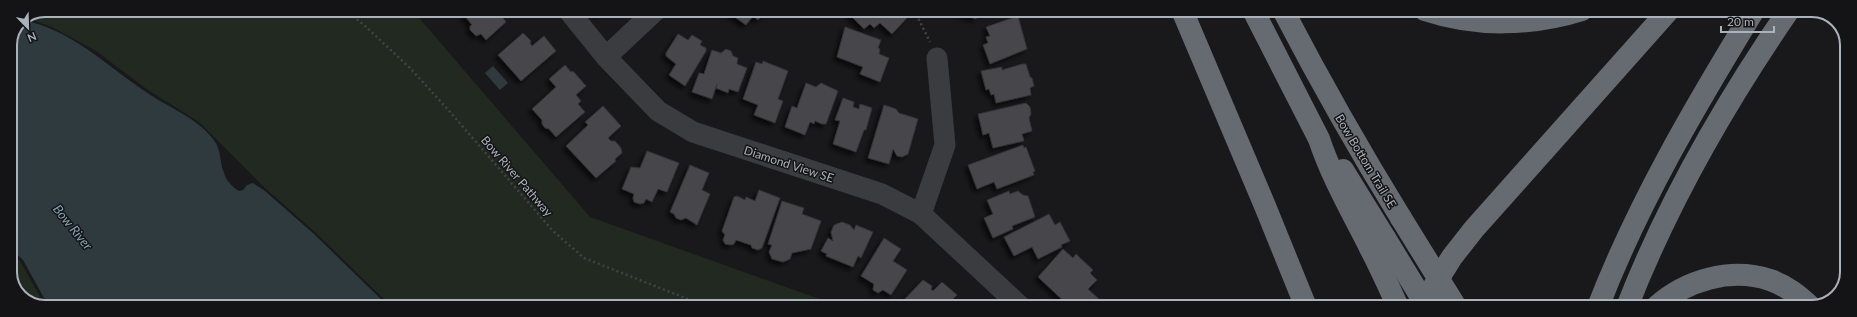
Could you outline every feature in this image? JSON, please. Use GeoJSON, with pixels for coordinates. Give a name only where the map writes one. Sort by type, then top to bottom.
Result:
{"type":"FeatureCollection","features":[{"type":"Feature","properties":{"kind":"highway"},"geometry":{"type":"LineString","coordinates":[[1185,17],[1303,300]]}},
{"type":"Feature","properties":{"kind":"highway"},"geometry":{"type":"LineString","coordinates":[[1257,17],[1319,139],[1336,158],[1378,243],[1396,300]]}},
{"type":"Feature","properties":{"kind":"highway","name":"Bow Bottom Trail SE"},"geometry":{"type":"LineString","coordinates":[[1287,17],[1326,92],[1452,300]]}},
{"type":"Feature","properties":{"kind":"highway"},"geometry":{"type":"LineString","coordinates":[[1454,17],[1466,20],[1518,23],[1555,17]]}},
{"type":"Feature","properties":{"kind":"highway"},"geometry":{"type":"LineString","coordinates":[[1425,300],[1452,257],[1474,230],[1663,17]]}},
{"type":"Feature","properties":{"kind":"highway"},"geometry":{"type":"LineString","coordinates":[[1601,300],[1611,274],[1658,177],[1714,75],[1750,17]]}},
{"type":"Feature","properties":{"kind":"highway"},"geometry":{"type":"LineString","coordinates":[[1630,300],[1659,231],[1695,161],[1785,17]]}},
{"type":"Feature","properties":{"kind":"highway"},"geometry":{"type":"LineString","coordinates":[[1378,243],[1422,300]]}},
{"type":"Feature","properties":{"kind":"highway"},"geometry":{"type":"LineString","coordinates":[[1665,300],[1680,289],[1708,279],[1735,274],[1770,280],[1797,294],[1803,300]]}},
{"type":"Feature","properties":{"kind":"street","name":"Diamond View SE"},"geometry":{"type":"LineString","coordinates":[[574,17],[606,57],[658,111],[693,132],[882,194],[921,214],[1013,300]]}},
{"type":"Feature","properties":{"kind":"street"},"geometry":{"type":"LineString","coordinates":[[606,57],[649,17]]}},
{"type":"Feature","properties":{"kind":"street"},"geometry":{"type":"LineString","coordinates":[[921,214],[945,145],[937,58]]}},
{"type":"Feature","properties":{"kind":"path","name":"Bow River Pathway"},"geometry":{"type":"LineString","coordinates":[[354,17],[364,24],[410,68],[553,231],[584,258],[690,300]]}},
{"type":"Feature","properties":{"kind":"path"},"geometry":{"type":"LineString","coordinates":[[917,17],[937,58]]}},
{"type":"Feature","properties":{"kind":"shaded area"},"geometry":{"type":"Polygon","coordinates":[[[45,17],[416,17],[420,19],[590,217],[822,300],[385,300],[315,232],[266,189],[199,122],[148,90],[96,51],[52,27],[32,20],[45,17]]]}},
{"type":"Feature","properties":{"kind":"shaded area"},"geometry":{"type":"Polygon","coordinates":[[[17,258],[42,300],[25,292],[20,284],[17,274],[17,258]]]}},
{"type":"Feature","properties":{"kind":"water","name":"Bow River"},"geometry":{"type":"Polygon","coordinates":[[[30,22],[39,24],[72,39],[146,92],[182,113],[199,125],[216,143],[222,169],[232,186],[239,191],[243,190],[247,185],[253,183],[265,191],[314,234],[382,300],[45,300],[23,260],[17,254],[17,45],[19,34],[25,25],[30,22]]]}},
{"type":"Feature","properties":{"kind":"water"},"geometry":{"type":"Polygon","coordinates":[[[493,66],[508,83],[500,90],[485,73],[493,66]]]}},
{"type":"Feature","properties":{"kind":"building"},"geometry":{"type":"Polygon","coordinates":[[[466,17],[502,17],[506,22],[486,40],[481,34],[476,36],[470,30],[470,26],[472,25],[466,17]]]}},
{"type":"Feature","properties":{"kind":"building"},"geometry":{"type":"Polygon","coordinates":[[[735,17],[752,17],[746,25],[735,17]]]}},
{"type":"Feature","properties":{"kind":"building"},"geometry":{"type":"Polygon","coordinates":[[[754,17],[761,17],[758,20],[754,17]]]}},
{"type":"Feature","properties":{"kind":"building"},"geometry":{"type":"Polygon","coordinates":[[[852,17],[907,18],[892,34],[880,23],[874,28],[870,24],[864,29],[852,17]]]}},
{"type":"Feature","properties":{"kind":"building"},"geometry":{"type":"Polygon","coordinates":[[[1018,17],[1027,49],[990,64],[983,45],[988,43],[986,37],[990,36],[986,27],[1018,17]]]}},
{"type":"Feature","properties":{"kind":"building"},"geometry":{"type":"Polygon","coordinates":[[[845,27],[881,40],[878,48],[880,49],[879,54],[889,58],[880,82],[860,74],[863,67],[837,57],[845,27]]]}},
{"type":"Feature","properties":{"kind":"building"},"geometry":{"type":"Polygon","coordinates":[[[523,33],[531,41],[530,43],[532,46],[544,36],[556,51],[521,81],[498,55],[523,33]]]}},
{"type":"Feature","properties":{"kind":"building"},"geometry":{"type":"Polygon","coordinates":[[[678,34],[688,40],[692,35],[702,41],[700,45],[706,48],[706,51],[685,86],[669,75],[676,64],[666,56],[666,53],[678,34]]]}},
{"type":"Feature","properties":{"kind":"building"},"geometry":{"type":"Polygon","coordinates":[[[726,49],[731,51],[733,56],[738,58],[737,64],[747,68],[738,92],[729,89],[728,93],[716,88],[717,84],[712,99],[692,92],[699,73],[704,74],[712,50],[721,53],[726,49]]]}},
{"type":"Feature","properties":{"kind":"building"},"geometry":{"type":"Polygon","coordinates":[[[763,61],[788,71],[778,99],[783,101],[775,123],[754,115],[758,105],[743,99],[756,62],[762,64],[763,61]]]}},
{"type":"Feature","properties":{"kind":"building"},"geometry":{"type":"Polygon","coordinates":[[[1026,64],[1030,77],[1032,78],[1034,86],[1030,88],[1031,95],[996,103],[994,94],[991,95],[989,89],[986,90],[981,71],[1002,67],[1002,70],[1026,64]]]}},
{"type":"Feature","properties":{"kind":"building"},"geometry":{"type":"Polygon","coordinates":[[[565,65],[571,72],[573,71],[586,86],[576,95],[581,101],[578,104],[585,112],[556,137],[549,129],[545,128],[542,124],[542,120],[532,109],[556,87],[549,79],[565,65]]]}},
{"type":"Feature","properties":{"kind":"building"},"geometry":{"type":"Polygon","coordinates":[[[806,83],[816,87],[821,83],[838,91],[826,124],[815,121],[814,124],[810,122],[805,135],[785,127],[792,106],[797,108],[806,83]]]}},
{"type":"Feature","properties":{"kind":"building"},"geometry":{"type":"Polygon","coordinates":[[[843,98],[854,102],[853,107],[859,109],[860,104],[872,108],[866,130],[864,130],[856,152],[833,144],[840,121],[835,120],[843,98]]]}},
{"type":"Feature","properties":{"kind":"building"},"geometry":{"type":"Polygon","coordinates":[[[1026,103],[1030,107],[1031,114],[1029,118],[1032,131],[1022,134],[1024,141],[993,148],[989,133],[983,135],[978,114],[1026,103]]]}},
{"type":"Feature","properties":{"kind":"building"},"geometry":{"type":"Polygon","coordinates":[[[884,105],[896,109],[899,113],[918,119],[908,154],[902,157],[897,156],[893,149],[889,164],[868,158],[884,105]]]}},
{"type":"Feature","properties":{"kind":"building"},"geometry":{"type":"Polygon","coordinates":[[[603,106],[621,126],[608,138],[611,141],[615,141],[621,148],[622,153],[615,159],[616,161],[596,178],[566,146],[588,125],[585,122],[603,106]]]}},
{"type":"Feature","properties":{"kind":"building"},"geometry":{"type":"Polygon","coordinates":[[[1023,145],[1024,148],[1026,147],[1035,171],[1033,172],[1034,175],[997,189],[994,182],[977,189],[968,165],[1023,145]]]}},
{"type":"Feature","properties":{"kind":"building"},"geometry":{"type":"Polygon","coordinates":[[[647,151],[679,163],[667,192],[658,189],[652,202],[646,199],[644,203],[640,204],[634,202],[634,194],[622,189],[631,167],[640,168],[647,151]]]}},
{"type":"Feature","properties":{"kind":"building"},"geometry":{"type":"Polygon","coordinates":[[[690,165],[709,173],[702,190],[710,194],[697,225],[686,218],[681,220],[676,218],[674,214],[670,212],[690,165]]]}},
{"type":"Feature","properties":{"kind":"building"},"geometry":{"type":"Polygon","coordinates":[[[759,190],[780,198],[762,248],[758,250],[752,248],[751,245],[736,240],[734,244],[725,244],[723,240],[725,235],[722,231],[734,197],[737,196],[745,200],[746,197],[755,201],[759,190]]]}},
{"type":"Feature","properties":{"kind":"building"},"geometry":{"type":"Polygon","coordinates":[[[1009,191],[1010,194],[1018,191],[1023,195],[1028,196],[1035,217],[1012,226],[1013,229],[993,238],[984,218],[993,214],[987,200],[1009,191]]]}},
{"type":"Feature","properties":{"kind":"building"},"geometry":{"type":"Polygon","coordinates":[[[782,201],[804,208],[802,214],[821,221],[811,249],[792,253],[790,259],[783,262],[772,259],[769,252],[772,245],[768,244],[782,201]]]}},
{"type":"Feature","properties":{"kind":"building"},"geometry":{"type":"Polygon","coordinates":[[[1049,214],[1055,225],[1060,222],[1070,241],[1061,245],[1062,247],[1038,259],[1032,247],[1014,256],[1004,237],[1049,214]]]}},
{"type":"Feature","properties":{"kind":"building"},"geometry":{"type":"Polygon","coordinates":[[[842,222],[850,225],[854,230],[856,225],[873,232],[861,258],[858,256],[853,267],[826,256],[827,254],[821,251],[828,238],[833,241],[831,232],[834,225],[842,222]]]}},
{"type":"Feature","properties":{"kind":"building"},"geometry":{"type":"Polygon","coordinates":[[[884,238],[901,249],[893,261],[907,270],[891,295],[883,290],[878,293],[873,290],[874,284],[861,276],[884,238]]]}},
{"type":"Feature","properties":{"kind":"building"},"geometry":{"type":"Polygon","coordinates":[[[1063,249],[1073,258],[1076,254],[1093,270],[1090,273],[1097,280],[1088,289],[1100,300],[1063,300],[1038,277],[1063,249]]]}},
{"type":"Feature","properties":{"kind":"building"},"geometry":{"type":"Polygon","coordinates":[[[923,280],[932,286],[931,289],[933,291],[942,282],[957,295],[952,300],[904,300],[923,280]]]}}]}
